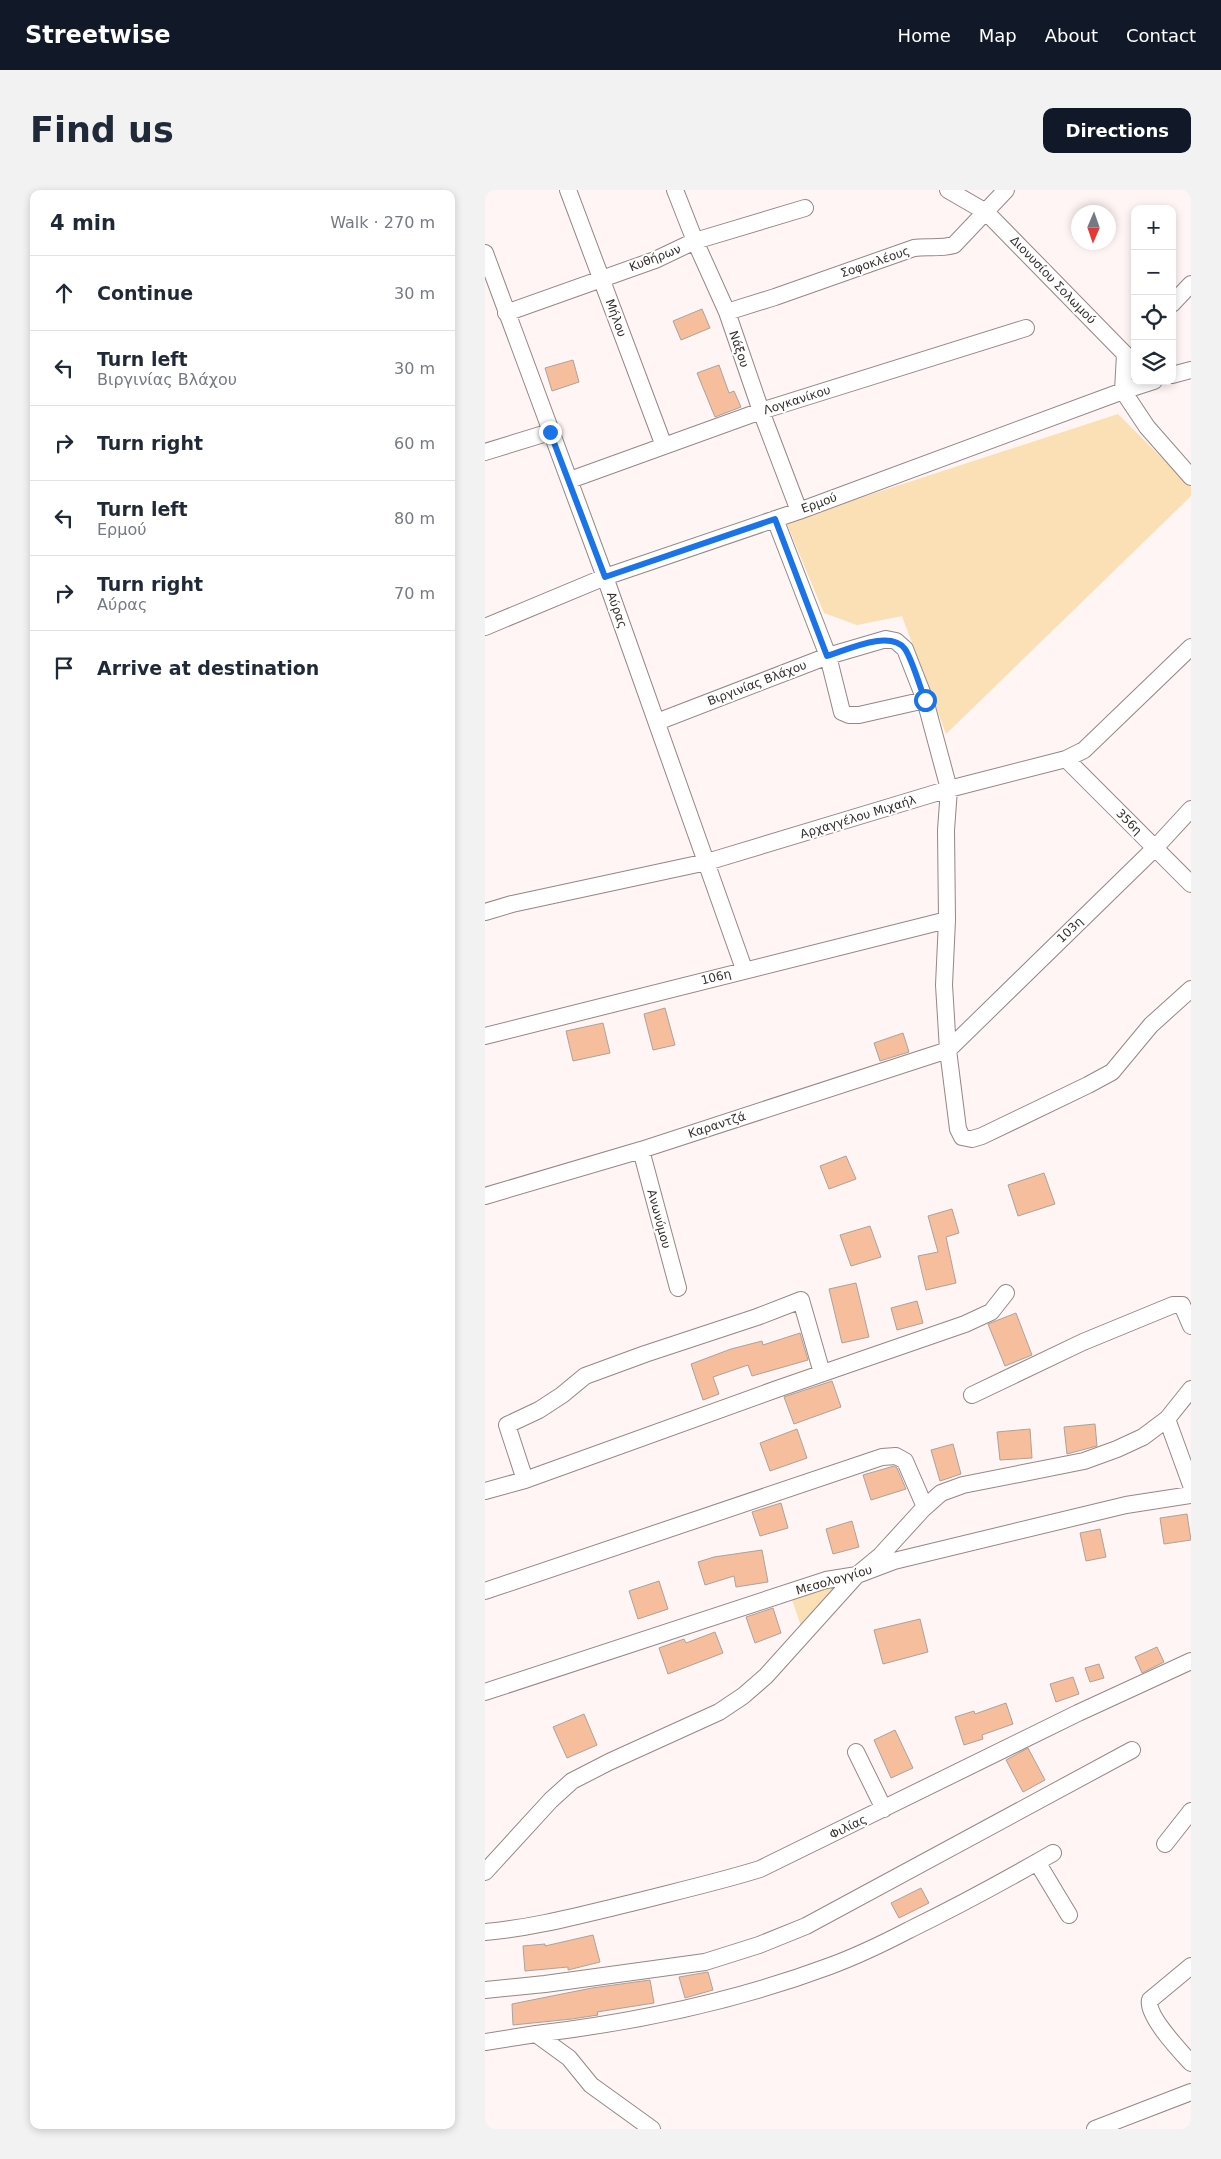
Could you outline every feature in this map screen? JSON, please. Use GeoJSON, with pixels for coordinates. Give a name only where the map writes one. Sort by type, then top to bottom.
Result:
{"type":"FeatureCollection","features":[{"type":"Feature","properties":{"kind":"street","name":"Μήλου"},"geometry":{"type":"LineString","coordinates":[[568,190],[664,446]]}},
{"type":"Feature","properties":{"kind":"street","name":"Νάξου"},"geometry":{"type":"LineString","coordinates":[[675,190],[695,241],[727,312],[761,411],[799,511]]}},
{"type":"Feature","properties":{"kind":"street","name":"Διονυσίου Σολωμού"},"geometry":{"type":"LineString","coordinates":[[948,190],[986,212],[1130,348],[1123,391]]}},
{"type":"Feature","properties":{"kind":"street","name":"Σοφοκλέους"},"geometry":{"type":"LineString","coordinates":[[727,312],[913,248],[927,246],[944,248],[954,245],[1006,190]]}},
{"type":"Feature","properties":{"kind":"street","name":"Κυθήρων"},"geometry":{"type":"LineString","coordinates":[[506,313],[601,277],[655,260],[695,241],[805,208]]}},
{"type":"Feature","properties":{"kind":"street","name":"Αύρας"},"geometry":{"type":"LineString","coordinates":[[485,254],[550,432],[570,480],[744,969]]}},
{"type":"Feature","properties":{"kind":"street"},"geometry":{"type":"LineString","coordinates":[[1176,300],[1191,284]]}},
{"type":"Feature","properties":{"kind":"street","name":"Λογκανίκου"},"geometry":{"type":"LineString","coordinates":[[570,480],[761,411],[1026,328]]}},
{"type":"Feature","properties":{"kind":"street"},"geometry":{"type":"LineString","coordinates":[[1176,375],[1191,370]]}},
{"type":"Feature","properties":{"kind":"street","name":"Ερμού"},"geometry":{"type":"LineString","coordinates":[[485,627],[605,577],[799,511],[1142,385]]}},
{"type":"Feature","properties":{"kind":"street"},"geometry":{"type":"LineString","coordinates":[[1123,391],[1147,427],[1191,477]]}},
{"type":"Feature","properties":{"kind":"street"},"geometry":{"type":"LineString","coordinates":[[485,452],[550,432]]}},
{"type":"Feature","properties":{"kind":"street"},"geometry":{"type":"LineString","coordinates":[[775,519],[827,656],[842,712],[849,715],[859,715],[925,700],[949,789],[945,830],[947,920],[944,985],[948,1050],[958,1130],[962,1137],[972,1140],[1112,1072],[1151,1025],[1191,989]]}},
{"type":"Feature","properties":{"kind":"street","name":"Βιργινίας Βλάχου"},"geometry":{"type":"LineString","coordinates":[[657,722],[827,656],[886,639],[896,641],[905,649],[925,700]]}},
{"type":"Feature","properties":{"kind":"street","name":"Αρχαγγέλου Μιχαήλ"},"geometry":{"type":"LineString","coordinates":[[485,912],[512,904],[707,862],[949,789],[1066,759],[1084,750],[1191,647]]}},
{"type":"Feature","properties":{"kind":"street","name":"356η"},"geometry":{"type":"LineString","coordinates":[[1066,759],[1191,884]]}},
{"type":"Feature","properties":{"kind":"street","name":"103η"},"geometry":{"type":"LineString","coordinates":[[948,1050],[1155,848],[1191,809]]}},
{"type":"Feature","properties":{"kind":"street","name":"106η"},"geometry":{"type":"LineString","coordinates":[[485,1036],[744,969],[947,920]]}},
{"type":"Feature","properties":{"kind":"street","name":"Καραντζά"},"geometry":{"type":"LineString","coordinates":[[485,1196],[641,1150],[948,1050]]}},
{"type":"Feature","properties":{"kind":"street","name":"Ανωνύμου"},"geometry":{"type":"LineString","coordinates":[[641,1150],[678,1288]]}},
{"type":"Feature","properties":{"kind":"street"},"geometry":{"type":"LineString","coordinates":[[485,1491],[525,1480],[822,1373],[965,1324],[991,1312],[1007,1293]]}},
{"type":"Feature","properties":{"kind":"street"},"geometry":{"type":"LineString","coordinates":[[525,1480],[507,1425],[539,1410],[563,1395],[585,1376],[637,1357],[715,1332],[801,1300],[822,1373]]}},
{"type":"Feature","properties":{"kind":"street"},"geometry":{"type":"LineString","coordinates":[[972,1395],[1083,1342],[1173,1306],[1182,1305],[1191,1326]]}},
{"type":"Feature","properties":{"kind":"street"},"geometry":{"type":"LineString","coordinates":[[485,1872],[544,1807],[572,1781],[719,1712],[743,1696],[766,1676],[857,1575],[880,1556],[925,1507],[941,1493],[963,1485],[1084,1461],[1117,1450],[1143,1437],[1167,1419],[1191,1389]]}},
{"type":"Feature","properties":{"kind":"street"},"geometry":{"type":"LineString","coordinates":[[1167,1419],[1191,1485]]}},
{"type":"Feature","properties":{"kind":"street"},"geometry":{"type":"LineString","coordinates":[[485,1591],[882,1457],[896,1456],[905,1461],[925,1507]]}},
{"type":"Feature","properties":{"kind":"street","name":"Μεσολογγίου"},"geometry":{"type":"LineString","coordinates":[[485,1692],[826,1580],[857,1575],[894,1561],[1117,1507],[1191,1495]]}},
{"type":"Feature","properties":{"kind":"street","name":"Φιλίας"},"geometry":{"type":"LineString","coordinates":[[485,1932],[521,1928],[572,1918],[713,1884],[760,1869],[1078,1713],[1191,1661]]}},
{"type":"Feature","properties":{"kind":"street"},"geometry":{"type":"LineString","coordinates":[[485,1990],[545,1984],[705,1962],[759,1945],[806,1926],[1132,1750]]}},
{"type":"Feature","properties":{"kind":"street"},"geometry":{"type":"LineString","coordinates":[[856,1752],[885,1809]]}},
{"type":"Feature","properties":{"kind":"street"},"geometry":{"type":"LineString","coordinates":[[1165,1844],[1191,1812]]}},
{"type":"Feature","properties":{"kind":"street"},"geometry":{"type":"LineString","coordinates":[[485,2042],[659,2014],[718,2001],[796,1978],[832,1966],[951,1910],[1053,1853]]}},
{"type":"Feature","properties":{"kind":"street"},"geometry":{"type":"LineString","coordinates":[[1037,1862],[1069,1916]]}},
{"type":"Feature","properties":{"kind":"street"},"geometry":{"type":"LineString","coordinates":[[1191,1966],[1150,2000],[1149,2006],[1156,2020],[1191,2063]]}},
{"type":"Feature","properties":{"kind":"street"},"geometry":{"type":"LineString","coordinates":[[536,2034],[569,2058],[591,2085],[652,2129]]}},
{"type":"Feature","properties":{"kind":"street"},"geometry":{"type":"LineString","coordinates":[[1095,2129],[1191,2092]]}},
{"type":"Feature","properties":{"kind":"shaded area"},"geometry":{"type":"Polygon","coordinates":[[[1118,414],[1191,487],[1191,496],[946,734],[902,616],[857,625],[824,613],[786,522],[1118,414]]]}},
{"type":"Feature","properties":{"kind":"shaded area"},"geometry":{"type":"Polygon","coordinates":[[[838,1585],[801,1626],[792,1600],[838,1585]]]}},
{"type":"Feature","properties":{"kind":"building"},"geometry":{"type":"Polygon","coordinates":[[[702,309],[710,328],[681,340],[673,321],[702,309]]]}},
{"type":"Feature","properties":{"kind":"building"},"geometry":{"type":"Polygon","coordinates":[[[573,360],[579,382],[552,391],[545,368],[573,360]]]}},
{"type":"Feature","properties":{"kind":"building"},"geometry":{"type":"Polygon","coordinates":[[[719,365],[729,393],[734,391],[741,407],[715,417],[697,373],[719,365]]]}},
{"type":"Feature","properties":{"kind":"building"},"geometry":{"type":"Polygon","coordinates":[[[665,1008],[675,1045],[653,1050],[644,1014],[665,1008]]]}},
{"type":"Feature","properties":{"kind":"building"},"geometry":{"type":"Polygon","coordinates":[[[603,1023],[610,1053],[573,1061],[566,1031],[603,1023]]]}},
{"type":"Feature","properties":{"kind":"building"},"geometry":{"type":"Polygon","coordinates":[[[903,1033],[909,1052],[880,1061],[874,1043],[903,1033]]]}},
{"type":"Feature","properties":{"kind":"building"},"geometry":{"type":"Polygon","coordinates":[[[846,1156],[856,1179],[829,1189],[820,1166],[846,1156]]]}},
{"type":"Feature","properties":{"kind":"building"},"geometry":{"type":"Polygon","coordinates":[[[1044,1173],[1055,1204],[1018,1216],[1008,1185],[1044,1173]]]}},
{"type":"Feature","properties":{"kind":"building"},"geometry":{"type":"Polygon","coordinates":[[[952,1209],[959,1233],[946,1237],[956,1283],[926,1290],[918,1256],[938,1252],[928,1216],[952,1209]]]}},
{"type":"Feature","properties":{"kind":"building"},"geometry":{"type":"Polygon","coordinates":[[[870,1226],[881,1257],[851,1266],[840,1235],[870,1226]]]}},
{"type":"Feature","properties":{"kind":"building"},"geometry":{"type":"Polygon","coordinates":[[[856,1283],[869,1337],[842,1343],[829,1289],[856,1283]]]}},
{"type":"Feature","properties":{"kind":"building"},"geometry":{"type":"Polygon","coordinates":[[[917,1301],[923,1323],[897,1330],[891,1308],[917,1301]]]}},
{"type":"Feature","properties":{"kind":"building"},"geometry":{"type":"Polygon","coordinates":[[[1016,1313],[1032,1355],[1005,1366],[988,1324],[1016,1313]]]}},
{"type":"Feature","properties":{"kind":"building"},"geometry":{"type":"Polygon","coordinates":[[[800,1333],[808,1360],[752,1376],[748,1365],[713,1377],[719,1394],[703,1400],[691,1364],[731,1349],[762,1341],[763,1345],[800,1333]]]}},
{"type":"Feature","properties":{"kind":"building"},"geometry":{"type":"Polygon","coordinates":[[[832,1381],[841,1407],[794,1424],[784,1397],[832,1381]]]}},
{"type":"Feature","properties":{"kind":"building"},"geometry":{"type":"Polygon","coordinates":[[[1095,1424],[1097,1446],[1067,1454],[1064,1427],[1095,1424]]]}},
{"type":"Feature","properties":{"kind":"building"},"geometry":{"type":"Polygon","coordinates":[[[797,1429],[807,1458],[770,1471],[760,1443],[797,1429]]]}},
{"type":"Feature","properties":{"kind":"building"},"geometry":{"type":"Polygon","coordinates":[[[1030,1429],[1032,1458],[1000,1460],[997,1432],[1030,1429]]]}},
{"type":"Feature","properties":{"kind":"building"},"geometry":{"type":"Polygon","coordinates":[[[953,1444],[961,1474],[940,1481],[931,1450],[953,1444]]]}},
{"type":"Feature","properties":{"kind":"building"},"geometry":{"type":"Polygon","coordinates":[[[894,1466],[897,1468],[906,1489],[871,1500],[863,1475],[894,1466]]]}},
{"type":"Feature","properties":{"kind":"building"},"geometry":{"type":"Polygon","coordinates":[[[781,1503],[788,1528],[760,1536],[752,1512],[781,1503]]]}},
{"type":"Feature","properties":{"kind":"building"},"geometry":{"type":"Polygon","coordinates":[[[1187,1514],[1191,1540],[1164,1544],[1160,1518],[1187,1514]]]}},
{"type":"Feature","properties":{"kind":"building"},"geometry":{"type":"Polygon","coordinates":[[[852,1521],[859,1547],[833,1554],[826,1529],[852,1521]]]}},
{"type":"Feature","properties":{"kind":"building"},"geometry":{"type":"Polygon","coordinates":[[[1100,1529],[1106,1557],[1086,1561],[1080,1533],[1100,1529]]]}},
{"type":"Feature","properties":{"kind":"building"},"geometry":{"type":"Polygon","coordinates":[[[762,1550],[768,1582],[736,1587],[734,1576],[705,1585],[698,1562],[714,1557],[762,1550]]]}},
{"type":"Feature","properties":{"kind":"building"},"geometry":{"type":"Polygon","coordinates":[[[659,1581],[668,1609],[638,1619],[629,1591],[659,1581]]]}},
{"type":"Feature","properties":{"kind":"building"},"geometry":{"type":"Polygon","coordinates":[[[773,1608],[781,1633],[755,1643],[746,1617],[773,1608]]]}},
{"type":"Feature","properties":{"kind":"building"},"geometry":{"type":"Polygon","coordinates":[[[920,1619],[928,1652],[883,1664],[874,1630],[920,1619]]]}},
{"type":"Feature","properties":{"kind":"building"},"geometry":{"type":"Polygon","coordinates":[[[715,1632],[723,1653],[668,1674],[659,1648],[684,1639],[686,1643],[715,1632]]]}},
{"type":"Feature","properties":{"kind":"building"},"geometry":{"type":"Polygon","coordinates":[[[1157,1647],[1164,1662],[1142,1673],[1135,1657],[1157,1647]]]}},
{"type":"Feature","properties":{"kind":"building"},"geometry":{"type":"Polygon","coordinates":[[[1099,1664],[1104,1678],[1090,1682],[1085,1668],[1099,1664]]]}},
{"type":"Feature","properties":{"kind":"building"},"geometry":{"type":"Polygon","coordinates":[[[1073,1677],[1079,1694],[1056,1702],[1050,1684],[1073,1677]]]}},
{"type":"Feature","properties":{"kind":"building"},"geometry":{"type":"Polygon","coordinates":[[[1006,1703],[1013,1724],[982,1735],[983,1739],[964,1745],[955,1717],[974,1711],[975,1714],[1006,1703]]]}},
{"type":"Feature","properties":{"kind":"building"},"geometry":{"type":"Polygon","coordinates":[[[584,1714],[597,1745],[567,1758],[553,1727],[584,1714]]]}},
{"type":"Feature","properties":{"kind":"building"},"geometry":{"type":"Polygon","coordinates":[[[895,1730],[913,1768],[891,1778],[874,1740],[895,1730]]]}},
{"type":"Feature","properties":{"kind":"building"},"geometry":{"type":"Polygon","coordinates":[[[1028,1748],[1045,1780],[1023,1792],[1006,1760],[1028,1748]]]}},
{"type":"Feature","properties":{"kind":"building"},"geometry":{"type":"Polygon","coordinates":[[[921,1888],[929,1903],[899,1918],[891,1903],[921,1888]]]}},
{"type":"Feature","properties":{"kind":"building"},"geometry":{"type":"Polygon","coordinates":[[[593,1935],[600,1962],[568,1970],[568,1967],[525,1971],[523,1946],[545,1944],[545,1946],[593,1935]]]}},
{"type":"Feature","properties":{"kind":"building"},"geometry":{"type":"Polygon","coordinates":[[[708,1972],[713,1990],[685,1998],[679,1977],[708,1972]]]}},
{"type":"Feature","properties":{"kind":"building"},"geometry":{"type":"Polygon","coordinates":[[[650,1980],[654,2003],[597,2012],[598,2015],[513,2025],[512,2004],[592,1988],[650,1980]]]}},
{"type":"Feature","properties":{"kind":"route"},"geometry":{"type":"LineString","coordinates":[[550,432],[570,480],[605,577],[775,519],[827,656],[886,639],[896,641],[905,649],[925,700]]}}]}
